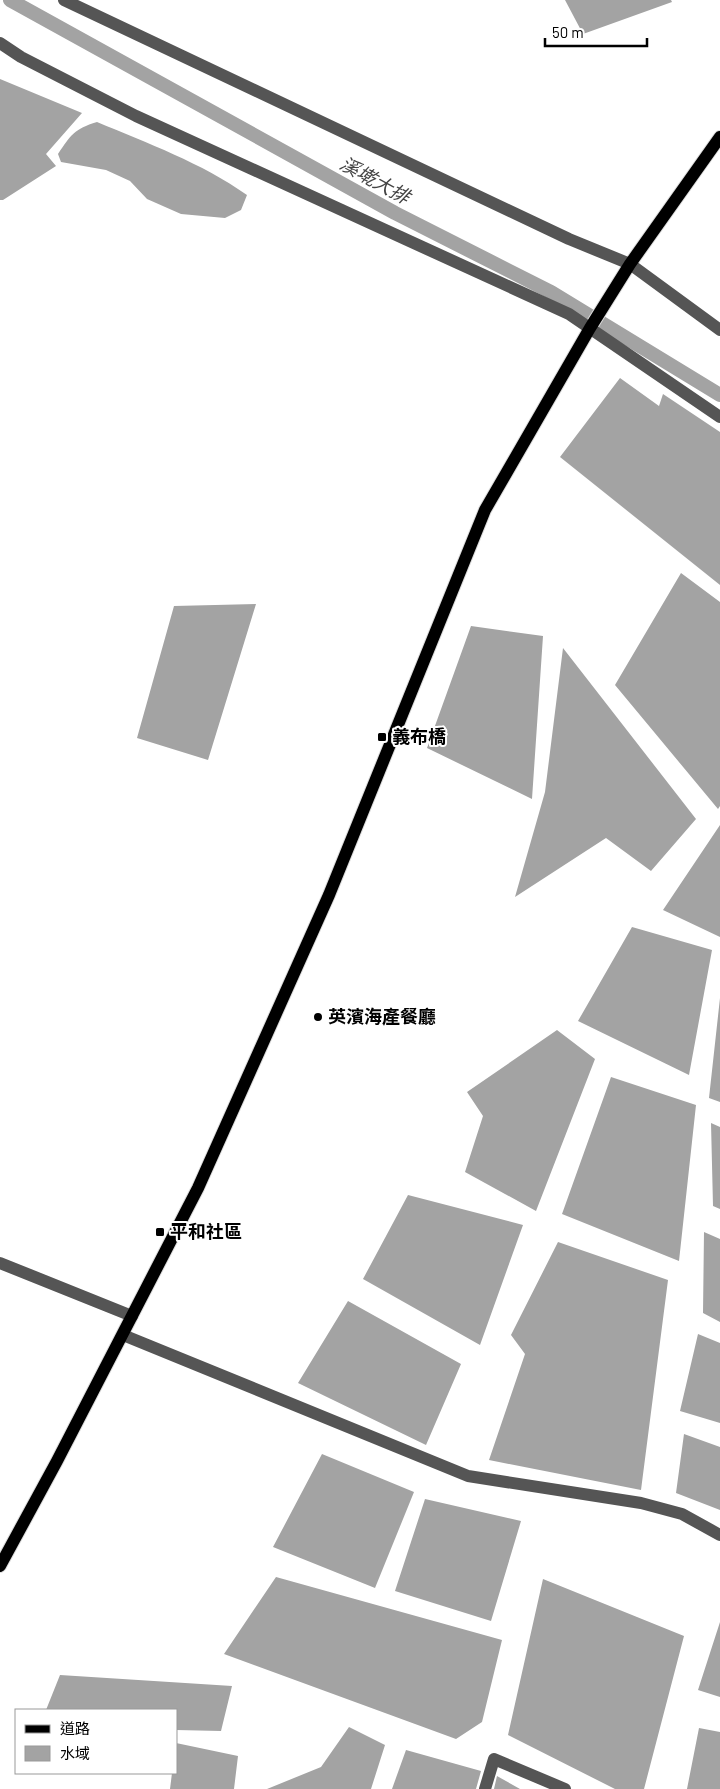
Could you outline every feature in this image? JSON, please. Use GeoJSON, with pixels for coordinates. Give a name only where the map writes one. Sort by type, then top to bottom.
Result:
{"type":"FeatureCollection","features":[{"type":"Feature","properties":{"kind":"main road"},"geometry":{"type":"LineString","coordinates":[[0,1566],[123,1335],[198,1188],[329,895],[485,510],[592,324],[628,268],[720,137]]}},
{"type":"Feature","properties":{"kind":"lane"},"geometry":{"type":"LineString","coordinates":[[64,0],[628,268],[720,330]]}},
{"type":"Feature","properties":{"kind":"lane"},"geometry":{"type":"LineString","coordinates":[[0,42],[22,57],[136,116],[592,324],[720,417]]}},
{"type":"Feature","properties":{"kind":"lane"},"geometry":{"type":"LineString","coordinates":[[0,1263],[132,1316]]}},
{"type":"Feature","properties":{"kind":"lane"},"geometry":{"type":"LineString","coordinates":[[123,1335],[468,1476],[641,1503],[682,1514],[720,1535]]}},
{"type":"Feature","properties":{"kind":"lane"},"geometry":{"type":"LineString","coordinates":[[485,1789],[494,1759],[565,1789]]}},
{"type":"Feature","properties":{"kind":"water"},"geometry":{"type":"Polygon","coordinates":[[[565,0],[671,0],[672,2],[583,34],[565,0]]]}},
{"type":"Feature","properties":{"kind":"water"},"geometry":{"type":"Polygon","coordinates":[[[0,79],[82,113],[46,154],[56,166],[3,200],[0,200],[0,79]]]}},
{"type":"Feature","properties":{"kind":"water"},"geometry":{"type":"Polygon","coordinates":[[[97,122],[174,154],[230,184],[247,195],[241,210],[225,218],[181,214],[147,199],[130,181],[106,170],[61,162],[58,154],[70,137],[83,127],[97,122]]]}},
{"type":"Feature","properties":{"kind":"water"},"geometry":{"type":"Polygon","coordinates":[[[620,378],[659,406],[663,394],[720,432],[720,585],[560,457],[620,378]]]}},
{"type":"Feature","properties":{"kind":"water"},"geometry":{"type":"Polygon","coordinates":[[[681,573],[720,602],[720,806],[718,809],[615,685],[681,573]]]}},
{"type":"Feature","properties":{"kind":"water"},"geometry":{"type":"Polygon","coordinates":[[[256,604],[208,760],[137,738],[174,606],[256,604]]]}},
{"type":"Feature","properties":{"kind":"water"},"geometry":{"type":"Polygon","coordinates":[[[471,626],[543,636],[532,799],[427,748],[471,626]]]}},
{"type":"Feature","properties":{"kind":"water"},"geometry":{"type":"Polygon","coordinates":[[[563,648],[696,819],[651,871],[606,838],[515,897],[545,792],[563,648]]]}},
{"type":"Feature","properties":{"kind":"water"},"geometry":{"type":"Polygon","coordinates":[[[720,825],[720,937],[663,910],[720,825]]]}},
{"type":"Feature","properties":{"kind":"water"},"geometry":{"type":"Polygon","coordinates":[[[632,927],[712,950],[689,1075],[578,1021],[632,927]]]}},
{"type":"Feature","properties":{"kind":"water"},"geometry":{"type":"Polygon","coordinates":[[[720,998],[720,1102],[709,1098],[720,998]]]}},
{"type":"Feature","properties":{"kind":"water"},"geometry":{"type":"Polygon","coordinates":[[[557,1030],[595,1059],[536,1211],[465,1172],[483,1116],[467,1092],[557,1030]]]}},
{"type":"Feature","properties":{"kind":"water"},"geometry":{"type":"Polygon","coordinates":[[[611,1077],[696,1105],[679,1261],[562,1214],[611,1077]]]}},
{"type":"Feature","properties":{"kind":"water"},"geometry":{"type":"Polygon","coordinates":[[[711,1123],[720,1127],[720,1209],[713,1206],[711,1123]]]}},
{"type":"Feature","properties":{"kind":"water"},"geometry":{"type":"Polygon","coordinates":[[[408,1195],[523,1225],[480,1345],[363,1279],[408,1195]]]}},
{"type":"Feature","properties":{"kind":"water"},"geometry":{"type":"Polygon","coordinates":[[[704,1232],[720,1239],[720,1322],[703,1313],[704,1232]]]}},
{"type":"Feature","properties":{"kind":"water"},"geometry":{"type":"Polygon","coordinates":[[[558,1242],[668,1280],[641,1490],[489,1460],[525,1354],[511,1335],[558,1242]]]}},
{"type":"Feature","properties":{"kind":"water"},"geometry":{"type":"Polygon","coordinates":[[[348,1301],[461,1364],[426,1445],[298,1383],[348,1301]]]}},
{"type":"Feature","properties":{"kind":"water"},"geometry":{"type":"Polygon","coordinates":[[[698,1334],[720,1343],[720,1423],[680,1411],[698,1334]]]}},
{"type":"Feature","properties":{"kind":"water"},"geometry":{"type":"Polygon","coordinates":[[[684,1434],[720,1447],[720,1510],[676,1493],[684,1434]]]}},
{"type":"Feature","properties":{"kind":"water"},"geometry":{"type":"Polygon","coordinates":[[[322,1454],[414,1492],[375,1588],[273,1547],[322,1454]]]}},
{"type":"Feature","properties":{"kind":"water"},"geometry":{"type":"Polygon","coordinates":[[[425,1499],[521,1521],[491,1621],[395,1591],[425,1499]]]}},
{"type":"Feature","properties":{"kind":"water"},"geometry":{"type":"Polygon","coordinates":[[[276,1577],[502,1640],[482,1722],[456,1739],[224,1654],[276,1577]]]}},
{"type":"Feature","properties":{"kind":"water"},"geometry":{"type":"Polygon","coordinates":[[[543,1579],[684,1636],[644,1789],[615,1789],[508,1735],[543,1579]]]}},
{"type":"Feature","properties":{"kind":"water"},"geometry":{"type":"Polygon","coordinates":[[[720,1622],[720,1697],[698,1690],[720,1622]]]}},
{"type":"Feature","properties":{"kind":"water"},"geometry":{"type":"Polygon","coordinates":[[[60,1675],[232,1686],[221,1731],[178,1730],[178,1709],[46,1709],[60,1675]]]}},
{"type":"Feature","properties":{"kind":"water"},"geometry":{"type":"Polygon","coordinates":[[[349,1727],[385,1745],[371,1789],[267,1789],[321,1767],[349,1727]]]}},
{"type":"Feature","properties":{"kind":"water"},"geometry":{"type":"Polygon","coordinates":[[[699,1728],[720,1732],[720,1789],[687,1789],[699,1728]]]}},
{"type":"Feature","properties":{"kind":"water"},"geometry":{"type":"Polygon","coordinates":[[[178,1743],[238,1756],[234,1789],[170,1789],[172,1774],[178,1774],[178,1743]]]}},
{"type":"Feature","properties":{"kind":"water"},"geometry":{"type":"Polygon","coordinates":[[[406,1750],[481,1771],[476,1789],[392,1789],[406,1750]]]}},
{"type":"Feature","properties":{"kind":"water"},"geometry":{"type":"Polygon","coordinates":[[[497,1776],[520,1789],[494,1789],[497,1776]]]}},
{"type":"Feature","properties":{"kind":"waterway","name":"溪墘大排"},"geometry":{"type":"LineString","coordinates":[[10,0],[395,213],[551,292],[720,395]]}},
{"type":"Feature","properties":{"kind":"place","name":"義布橋"},"geometry":{"type":"Point","coordinates":[382,737]}},
{"type":"Feature","properties":{"kind":"place","name":"英濱海產餐廳"},"geometry":{"type":"Point","coordinates":[318,1017]}},
{"type":"Feature","properties":{"kind":"place","name":"平和社區"},"geometry":{"type":"Point","coordinates":[160,1232]}}]}
